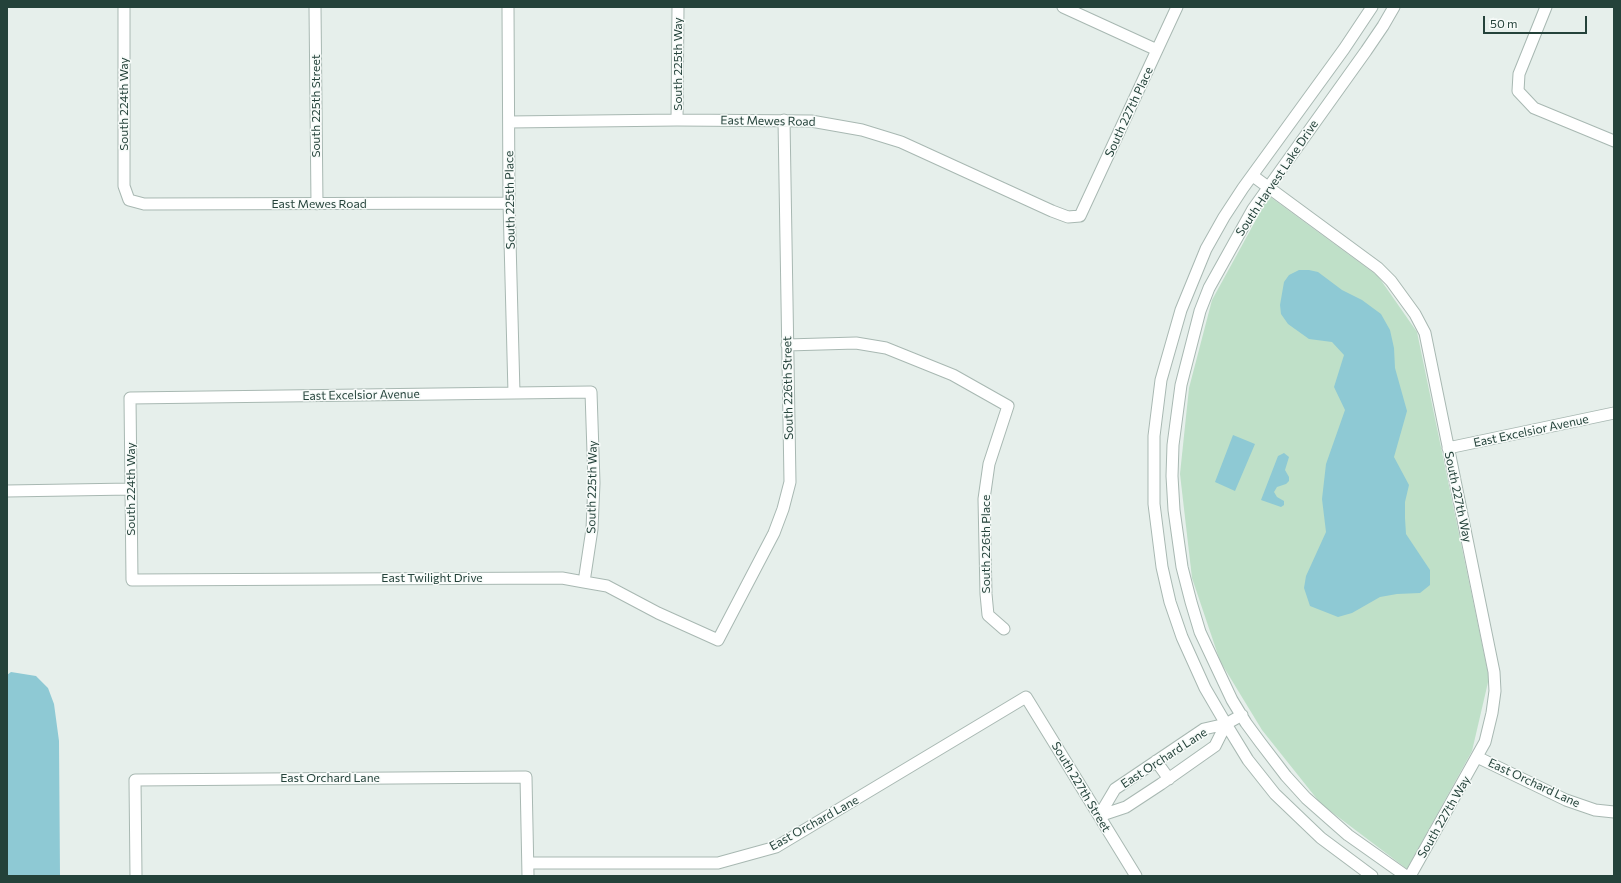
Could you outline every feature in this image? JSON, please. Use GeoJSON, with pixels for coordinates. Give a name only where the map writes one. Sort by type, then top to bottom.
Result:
{"type":"FeatureCollection","features":[{"type":"Feature","properties":{"kind":"street","name":"South 224th Way"},"geometry":{"type":"LineString","coordinates":[[124,7],[124,186],[129,200]]}},
{"type":"Feature","properties":{"kind":"street","name":"South 225th Street"},"geometry":{"type":"LineString","coordinates":[[315,7],[317,204]]}},
{"type":"Feature","properties":{"kind":"street","name":"South 225th Place"},"geometry":{"type":"LineString","coordinates":[[508,7],[508,122],[514,393]]}},
{"type":"Feature","properties":{"kind":"street","name":"South 225th Way"},"geometry":{"type":"LineString","coordinates":[[677,120],[678,7]]}},
{"type":"Feature","properties":{"kind":"street"},"geometry":{"type":"LineString","coordinates":[[1063,7],[1157,50]]}},
{"type":"Feature","properties":{"kind":"street","name":"South 227th Place"},"geometry":{"type":"LineString","coordinates":[[1080,216],[1177,7]]}},
{"type":"Feature","properties":{"kind":"street","name":"South Harvest Lake Drive"},"geometry":{"type":"LineString","coordinates":[[1372,7],[1344,49],[1224,217],[1206,249],[1181,310],[1161,380],[1154,436],[1154,504],[1157,539],[1167,588],[1182,637],[1205,688],[1248,760],[1275,794],[1320,838],[1372,876]]}},
{"type":"Feature","properties":{"kind":"street","name":"South Harvest Lake Drive"},"geometry":{"type":"LineString","coordinates":[[1394,7],[1370,45],[1253,209],[1219,268],[1200,311],[1180,385],[1173,446],[1172,476],[1174,510],[1182,567],[1191,602],[1200,632],[1214,664],[1242,715],[1286,776],[1306,798],[1348,835],[1406,876]]}},
{"type":"Feature","properties":{"kind":"street"},"geometry":{"type":"LineString","coordinates":[[1545,7],[1519,74],[1518,91],[1534,108],[1614,141]]}},
{"type":"Feature","properties":{"kind":"street","name":"East Mewes Road"},"geometry":{"type":"LineString","coordinates":[[508,122],[677,120],[811,121],[862,130],[901,142],[1052,211],[1068,217],[1080,216]]}},
{"type":"Feature","properties":{"kind":"street","name":"South 226th Street"},"geometry":{"type":"LineString","coordinates":[[718,640],[774,533],[783,509],[790,482],[784,120]]}},
{"type":"Feature","properties":{"kind":"street","name":"South 227th Way"},"geometry":{"type":"LineString","coordinates":[[1253,176],[1378,268],[1391,282],[1415,314],[1425,333],[1494,672],[1495,691],[1492,713],[1485,742],[1410,876]]}},
{"type":"Feature","properties":{"kind":"street","name":"East Mewes Road"},"geometry":{"type":"LineString","coordinates":[[129,200],[144,204],[510,203]]}},
{"type":"Feature","properties":{"kind":"street","name":"South 226th Place"},"geometry":{"type":"LineString","coordinates":[[787,345],[856,343],[886,348],[953,375],[1008,406],[989,464],[984,499],[986,594],[988,615],[1004,629]]}},
{"type":"Feature","properties":{"kind":"street","name":"South 225th Way"},"geometry":{"type":"LineString","coordinates":[[584,582],[592,529],[594,483],[591,392]]}},
{"type":"Feature","properties":{"kind":"street","name":"East Excelsior Avenue"},"geometry":{"type":"LineString","coordinates":[[130,398],[591,392]]}},
{"type":"Feature","properties":{"kind":"street","name":"South 224th Way"},"geometry":{"type":"LineString","coordinates":[[130,398],[132,580]]}},
{"type":"Feature","properties":{"kind":"street","name":"East Excelsior Avenue"},"geometry":{"type":"LineString","coordinates":[[1448,448],[1614,413]]}},
{"type":"Feature","properties":{"kind":"street"},"geometry":{"type":"LineString","coordinates":[[7,490],[131,489]]}},
{"type":"Feature","properties":{"kind":"street","name":"East Twilight Drive"},"geometry":{"type":"LineString","coordinates":[[132,580],[562,578],[607,586],[658,613],[718,640]]}},
{"type":"Feature","properties":{"kind":"street","name":"East Orchard Lane"},"geometry":{"type":"LineString","coordinates":[[136,876],[135,780],[526,777],[528,863],[718,863],[776,847],[1026,697]]}},
{"type":"Feature","properties":{"kind":"street","name":"South 227th Street"},"geometry":{"type":"LineString","coordinates":[[1026,697],[1136,876]]}},
{"type":"Feature","properties":{"kind":"street"},"geometry":{"type":"LineString","coordinates":[[1226,724],[1242,715]]}},
{"type":"Feature","properties":{"kind":"street","name":"East Orchard Lane"},"geometry":{"type":"LineString","coordinates":[[1099,816],[1116,789],[1204,729],[1226,724]]}},
{"type":"Feature","properties":{"kind":"street","name":"East Orchard Lane"},"geometry":{"type":"LineString","coordinates":[[1099,816],[1126,806],[1215,746],[1226,724]]}},
{"type":"Feature","properties":{"kind":"street","name":"East Orchard Lane"},"geometry":{"type":"LineString","coordinates":[[1477,757],[1566,800],[1595,810],[1614,812]]}},
{"type":"Feature","properties":{"kind":"street"},"geometry":{"type":"LineString","coordinates":[[1156,762],[1168,779]]}},
{"type":"Feature","properties":{"kind":"street"},"geometry":{"type":"LineString","coordinates":[[528,863],[528,876]]}},
{"type":"Feature","properties":{"kind":"green space"},"geometry":{"type":"Polygon","coordinates":[[[1269,196],[1378,276],[1417,332],[1489,678],[1472,751],[1407,869],[1321,804],[1262,730],[1220,661],[1192,578],[1180,474],[1189,388],[1212,300],[1269,196]]]}},
{"type":"Feature","properties":{"kind":"water"},"geometry":{"type":"Polygon","coordinates":[[[1299,270],[1318,272],[1342,290],[1362,300],[1381,314],[1390,330],[1394,348],[1395,368],[1407,411],[1394,457],[1409,485],[1405,502],[1406,534],[1430,570],[1430,585],[1420,593],[1397,594],[1380,597],[1352,613],[1338,617],[1310,606],[1304,588],[1306,576],[1326,532],[1322,499],[1326,464],[1345,410],[1334,387],[1344,355],[1332,342],[1309,339],[1288,324],[1281,314],[1280,305],[1284,282],[1289,275],[1299,270]]]}},
{"type":"Feature","properties":{"kind":"water"},"geometry":{"type":"Polygon","coordinates":[[[1233,435],[1255,444],[1235,491],[1215,482],[1233,435]]]}},
{"type":"Feature","properties":{"kind":"water"},"geometry":{"type":"Polygon","coordinates":[[[1284,453],[1289,457],[1285,470],[1289,477],[1289,481],[1286,484],[1277,487],[1274,492],[1277,497],[1284,501],[1284,505],[1281,507],[1261,500],[1278,456],[1284,453]]]}},
{"type":"Feature","properties":{"kind":"water"},"geometry":{"type":"Polygon","coordinates":[[[11,672],[36,676],[48,688],[54,704],[59,741],[60,876],[7,876],[7,675],[11,672]]]}}]}
